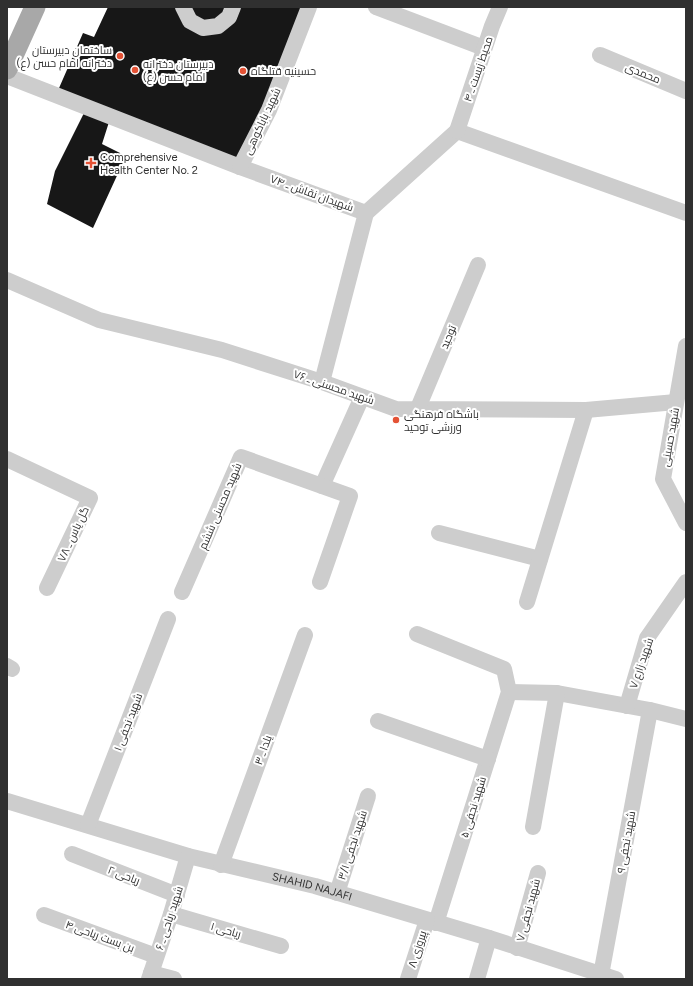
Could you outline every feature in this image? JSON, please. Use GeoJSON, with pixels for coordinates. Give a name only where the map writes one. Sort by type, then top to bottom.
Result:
{"type":"FeatureCollection","features":[{"type":"Feature","properties":{"kind":"main road"},"geometry":{"type":"LineString","coordinates":[[7,69],[34,7]]}},
{"type":"Feature","properties":{"kind":"street"},"geometry":{"type":"LineString","coordinates":[[183,7],[190,21],[203,28],[218,26],[230,17],[233,7]]}},
{"type":"Feature","properties":{"kind":"street","name":"شهید باباکوهی"},"geometry":{"type":"LineString","coordinates":[[240,167],[269,110],[309,7]]}},
{"type":"Feature","properties":{"kind":"street"},"geometry":{"type":"LineString","coordinates":[[376,7],[484,48]]}},
{"type":"Feature","properties":{"kind":"street","name":"محیط زیست ـ ۴"},"geometry":{"type":"LineString","coordinates":[[457,131],[484,48],[500,7]]}},
{"type":"Feature","properties":{"kind":"street","name":"محمدی"},"geometry":{"type":"LineString","coordinates":[[600,55],[686,91]]}},
{"type":"Feature","properties":{"kind":"street","name":"شهیدان نقاش ـ ۷۴"},"geometry":{"type":"LineString","coordinates":[[7,76],[240,167],[366,213],[457,131]]}},
{"type":"Feature","properties":{"kind":"street"},"geometry":{"type":"LineString","coordinates":[[457,131],[686,213]]}},
{"type":"Feature","properties":{"kind":"street"},"geometry":{"type":"LineString","coordinates":[[322,382],[366,213]]}},
{"type":"Feature","properties":{"kind":"street","name":"توحید"},"geometry":{"type":"LineString","coordinates":[[418,408],[478,265]]}},
{"type":"Feature","properties":{"kind":"street","name":"شهید محسنی ـ ۷۶"},"geometry":{"type":"LineString","coordinates":[[7,280],[99,320],[222,350],[322,382],[396,409],[586,410],[676,402]]}},
{"type":"Feature","properties":{"kind":"street","name":"شهید حسینی"},"geometry":{"type":"LineString","coordinates":[[686,346],[663,479],[686,523]]}},
{"type":"Feature","properties":{"kind":"street"},"geometry":{"type":"LineString","coordinates":[[320,582],[350,496],[322,486],[362,397]]}},
{"type":"Feature","properties":{"kind":"street"},"geometry":{"type":"LineString","coordinates":[[527,602],[586,410]]}},
{"type":"Feature","properties":{"kind":"street","name":"شهید محسنی ششم"},"geometry":{"type":"LineString","coordinates":[[182,592],[241,457],[322,486]]}},
{"type":"Feature","properties":{"kind":"street","name":"گل یاس ـ ۷۸"},"geometry":{"type":"LineString","coordinates":[[7,459],[90,498],[47,588]]}},
{"type":"Feature","properties":{"kind":"street"},"geometry":{"type":"LineString","coordinates":[[439,533],[540,559]]}},
{"type":"Feature","properties":{"kind":"street","name":"شهید زارع ۷"},"geometry":{"type":"LineString","coordinates":[[627,706],[648,638],[686,582]]}},
{"type":"Feature","properties":{"kind":"street","name":"شهید نجفی ۱"},"geometry":{"type":"LineString","coordinates":[[88,825],[168,619]]}},
{"type":"Feature","properties":{"kind":"street"},"geometry":{"type":"LineString","coordinates":[[417,634],[504,669],[509,692],[557,693],[650,710],[686,719]]}},
{"type":"Feature","properties":{"kind":"street","name":"یلدا ـ ۳"},"geometry":{"type":"LineString","coordinates":[[221,865],[305,635]]}},
{"type":"Feature","properties":{"kind":"street","name":"شهید نجفی ۵"},"geometry":{"type":"LineString","coordinates":[[432,921],[488,759],[509,692]]}},
{"type":"Feature","properties":{"kind":"street"},"geometry":{"type":"LineString","coordinates":[[533,827],[557,693]]}},
{"type":"Feature","properties":{"kind":"street","name":"شهید نجفی ۹"},"geometry":{"type":"LineString","coordinates":[[611,978],[650,710]]}},
{"type":"Feature","properties":{"kind":"street"},"geometry":{"type":"LineString","coordinates":[[378,721],[488,759]]}},
{"type":"Feature","properties":{"kind":"street","name":"شهید نجفی ۳/۱"},"geometry":{"type":"LineString","coordinates":[[337,893],[368,796]]}},
{"type":"Feature","properties":{"kind":"street","name":"SHAHID NAJAFI"},"geometry":{"type":"LineString","coordinates":[[7,801],[188,856],[315,886],[489,938],[611,978]]}},
{"type":"Feature","properties":{"kind":"street","name":"ریاحی ۲"},"geometry":{"type":"LineString","coordinates":[[72,854],[177,895]]}},
{"type":"Feature","properties":{"kind":"street","name":"شهید ریاحی ـ ۶"},"geometry":{"type":"LineString","coordinates":[[150,976],[171,914],[188,856]]}},
{"type":"Feature","properties":{"kind":"street","name":"شهید نجفی ۷"},"geometry":{"type":"LineString","coordinates":[[517,948],[538,873]]}},
{"type":"Feature","properties":{"kind":"street","name":"ریاحی ۱"},"geometry":{"type":"LineString","coordinates":[[171,914],[281,946]]}},
{"type":"Feature","properties":{"kind":"street","name":"بن بست ریاحی ۴"},"geometry":{"type":"LineString","coordinates":[[44,915],[156,956]]}},
{"type":"Feature","properties":{"kind":"street","name":"پیروزی ۸"},"geometry":{"type":"LineString","coordinates":[[408,979],[432,921]]}},
{"type":"Feature","properties":{"kind":"street"},"geometry":{"type":"LineString","coordinates":[[478,979],[489,938]]}},
{"type":"Feature","properties":{"kind":"street"},"geometry":{"type":"LineString","coordinates":[[150,976],[174,979]]}},
{"type":"Feature","properties":{"kind":"building","name":"دبیرستان دخترانه امام حسن (ع)"},"geometry":{"type":"Polygon","coordinates":[[[108,7],[304,7],[240,167],[56,95],[83,33],[94,37],[108,7]]]}},
{"type":"Feature","properties":{"kind":"building","name":"Comprehensive Health Center No. 2"},"geometry":{"type":"Polygon","coordinates":[[[84,113],[109,122],[102,144],[126,156],[93,228],[47,204],[55,171],[84,113]]]}},
{"type":"Feature","properties":{"kind":"place","name":"ساختمان دبیرستان دخترانه امام حسن (ع)"},"geometry":{"type":"Point","coordinates":[120,56]}},
{"type":"Feature","properties":{"kind":"place","name":"دبیرستان دخترانه امام حسن (ع)"},"geometry":{"type":"Point","coordinates":[135,70]}},
{"type":"Feature","properties":{"kind":"place","name":"حسینیه قتلگاه"},"geometry":{"type":"Point","coordinates":[243,71]}},
{"type":"Feature","properties":{"kind":"place","name":"Comprehensive Health Center No. 2"},"geometry":{"type":"Point","coordinates":[91,163]}},
{"type":"Feature","properties":{"kind":"place","name":"باشگاه فرهنگی ورزشی توحید"},"geometry":{"type":"Point","coordinates":[396,420]}}]}
